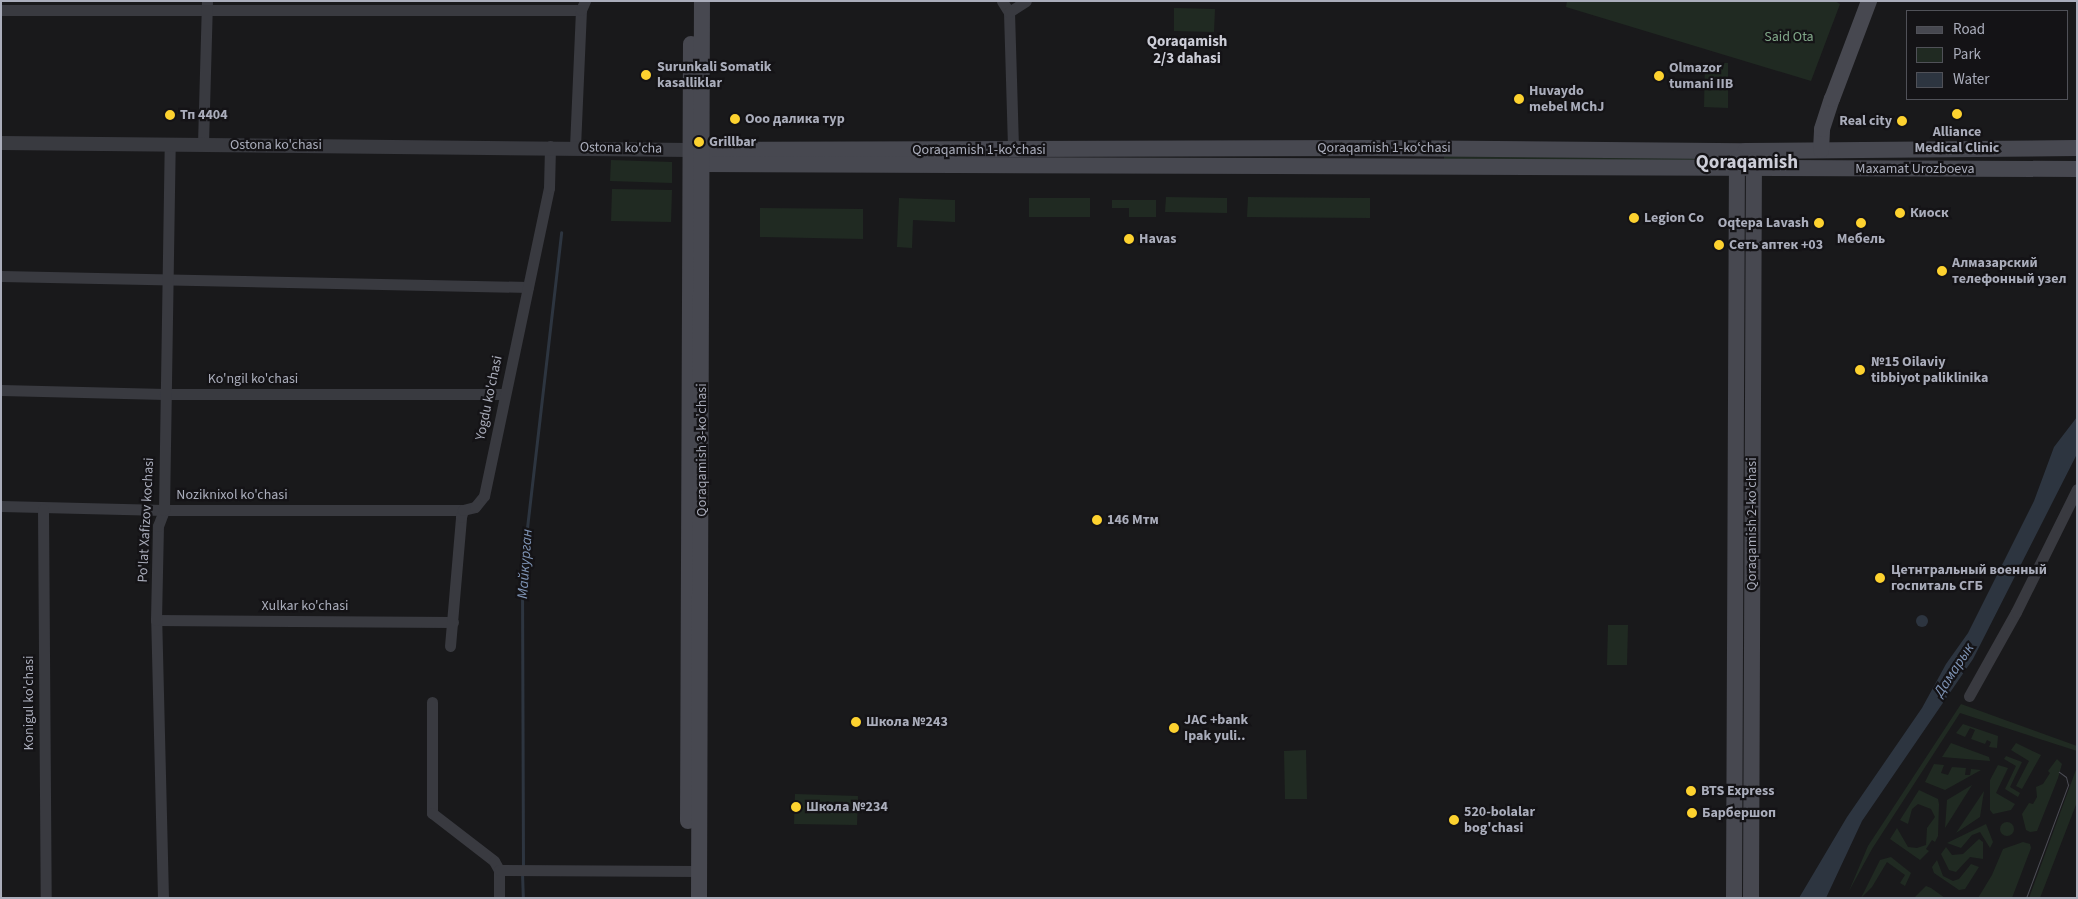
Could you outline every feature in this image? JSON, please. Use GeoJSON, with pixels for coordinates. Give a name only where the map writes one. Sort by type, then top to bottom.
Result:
{"type":"FeatureCollection","features":[{"type":"Feature","properties":{"kind":"main road","name":"Qoraqamish 3-ko'chasi"},"geometry":{"type":"LineString","coordinates":[[691,1],[699,154]]}},
{"type":"Feature","properties":{"kind":"main road","name":"Qoraqamish 3-ko'chasi"},"geometry":{"type":"LineString","coordinates":[[699,898],[694,871],[699,154],[702,1]]}},
{"type":"Feature","properties":{"kind":"main road"},"geometry":{"type":"LineString","coordinates":[[1821,150],[1822,129],[1869,1]]}},
{"type":"Feature","properties":{"kind":"main road","name":"Qoraqamish 1-koʻchasi"},"geometry":{"type":"LineString","coordinates":[[699,154],[1375,148],[1737,151],[2077,148]]}},
{"type":"Feature","properties":{"kind":"main road"},"geometry":{"type":"LineString","coordinates":[[1375,148],[1376,167]]}},
{"type":"Feature","properties":{"kind":"main road","name":"Qoraqamish 2-ko'chasi"},"geometry":{"type":"LineString","coordinates":[[1734,898],[1737,151]]}},
{"type":"Feature","properties":{"kind":"main road","name":"Qoraqamish 2-ko'chasi"},"geometry":{"type":"LineString","coordinates":[[1751,898],[1754,151]]}},
{"type":"Feature","properties":{"kind":"main road","name":"Qoraqamish 1-koʻchasi"},"geometry":{"type":"LineString","coordinates":[[699,154],[1376,167],[1754,169]]}},
{"type":"Feature","properties":{"kind":"main road","name":"Maxamat Urozboeva"},"geometry":{"type":"LineString","coordinates":[[1754,169],[2077,169]]}},
{"type":"Feature","properties":{"kind":"main road"},"geometry":{"type":"LineString","coordinates":[[1736,476],[1753,476]]}},
{"type":"Feature","properties":{"kind":"main road","name":"Qoraqamish 3-ko'chasi"},"geometry":{"type":"LineString","coordinates":[[688,898],[694,871]]}},
{"type":"Feature","properties":{"kind":"street"},"geometry":{"type":"LineString","coordinates":[[1002,1],[1010,12],[1013,150]]}},
{"type":"Feature","properties":{"kind":"street"},"geometry":{"type":"LineString","coordinates":[[1010,12],[1026,1]]}},
{"type":"Feature","properties":{"kind":"street"},"geometry":{"type":"LineString","coordinates":[[203,144],[207,5]]}},
{"type":"Feature","properties":{"kind":"street"},"geometry":{"type":"LineString","coordinates":[[1,10],[207,5],[583,6],[574,147]]}},
{"type":"Feature","properties":{"kind":"street","name":"Ostona ko'chasi"},"geometry":{"type":"LineString","coordinates":[[1,143],[550,146]]}},
{"type":"Feature","properties":{"kind":"street","name":"Po'lat Xafizov kochasi"},"geometry":{"type":"LineString","coordinates":[[163,898],[156,620],[158,526],[164,510],[170,144]]}},
{"type":"Feature","properties":{"kind":"street","name":"Ostona ko'cha"},"geometry":{"type":"LineString","coordinates":[[550,146],[699,154]]}},
{"type":"Feature","properties":{"kind":"street","name":"Yogdu ko'chasi"},"geometry":{"type":"LineString","coordinates":[[463,510],[475,507],[484,496],[549,188],[550,146]]}},
{"type":"Feature","properties":{"kind":"street"},"geometry":{"type":"LineString","coordinates":[[1,276],[528,287]]}},
{"type":"Feature","properties":{"kind":"street","name":"Ko'ngil ko'chasi"},"geometry":{"type":"LineString","coordinates":[[1,390],[166,394],[505,394]]}},
{"type":"Feature","properties":{"kind":"street"},"geometry":{"type":"LineString","coordinates":[[1969,696],[2016,612],[2077,489]]}},
{"type":"Feature","properties":{"kind":"street","name":"Noziknixol ko'chasi"},"geometry":{"type":"LineString","coordinates":[[1,506],[43,509],[463,510]]}},
{"type":"Feature","properties":{"kind":"street","name":"Konigul ko'chasi"},"geometry":{"type":"LineString","coordinates":[[43,509],[46,898]]}},
{"type":"Feature","properties":{"kind":"street"},"geometry":{"type":"LineString","coordinates":[[450,646],[463,510]]}},
{"type":"Feature","properties":{"kind":"street","name":"Xulkar ko'chasi"},"geometry":{"type":"LineString","coordinates":[[156,620],[453,622]]}},
{"type":"Feature","properties":{"kind":"street"},"geometry":{"type":"LineString","coordinates":[[432,702],[432,813],[494,860],[499,870],[499,898]]}},
{"type":"Feature","properties":{"kind":"street"},"geometry":{"type":"LineString","coordinates":[[499,870],[694,871]]}},
{"type":"Feature","properties":{"kind":"green space","name":"Said Ota"},"geometry":{"type":"Polygon","coordinates":[[[1567,1],[1835,1],[1840,4],[1811,81],[1566,7],[1567,1]]]}},
{"type":"Feature","properties":{"kind":"green space"},"geometry":{"type":"Polygon","coordinates":[[[1174,8],[1215,9],[1214,32],[1174,31],[1174,8]]]}},
{"type":"Feature","properties":{"kind":"green space"},"geometry":{"type":"Polygon","coordinates":[[[1705,63],[1728,63],[1728,108],[1704,107],[1705,63]]]}},
{"type":"Feature","properties":{"kind":"green space"},"geometry":{"type":"Polygon","coordinates":[[[1444,156],[1696,158],[1702,162],[1444,159],[1444,156]]]}},
{"type":"Feature","properties":{"kind":"green space"},"geometry":{"type":"Polygon","coordinates":[[[611,160],[672,162],[672,183],[610,181],[611,160]]]}},
{"type":"Feature","properties":{"kind":"green space"},"geometry":{"type":"Polygon","coordinates":[[[612,189],[672,190],[671,222],[611,221],[612,189]]]}},
{"type":"Feature","properties":{"kind":"green space"},"geometry":{"type":"Polygon","coordinates":[[[1166,197],[1227,198],[1227,213],[1165,212],[1166,197]]]}},
{"type":"Feature","properties":{"kind":"green space"},"geometry":{"type":"Polygon","coordinates":[[[1248,197],[1370,198],[1370,218],[1247,217],[1248,197]]]}},
{"type":"Feature","properties":{"kind":"green space"},"geometry":{"type":"Polygon","coordinates":[[[899,198],[955,200],[955,222],[913,220],[912,248],[897,247],[899,198]]]}},
{"type":"Feature","properties":{"kind":"green space"},"geometry":{"type":"Polygon","coordinates":[[[1029,198],[1090,198],[1090,217],[1029,217],[1029,198]]]}},
{"type":"Feature","properties":{"kind":"green space"},"geometry":{"type":"Polygon","coordinates":[[[1112,200],[1156,200],[1156,217],[1129,217],[1129,208],[1112,208],[1112,200]]]}},
{"type":"Feature","properties":{"kind":"green space"},"geometry":{"type":"Polygon","coordinates":[[[760,208],[863,209],[863,239],[760,237],[760,208]]]}},
{"type":"Feature","properties":{"kind":"green space"},"geometry":{"type":"Polygon","coordinates":[[[1608,625],[1628,625],[1627,665],[1607,665],[1608,625]]]}},
{"type":"Feature","properties":{"kind":"green space"},"geometry":{"type":"Polygon","coordinates":[[[1961,704],[2077,746],[2077,751],[1960,713],[1872,849],[1849,891],[1868,846],[1961,704]]]}},
{"type":"Feature","properties":{"kind":"green space"},"geometry":{"type":"Polygon","coordinates":[[[1963,724],[1998,736],[1997,748],[1989,747],[1991,742],[1987,740],[1985,744],[1971,739],[1975,730],[1970,728],[1965,737],[1956,733],[1963,724]]]}},
{"type":"Feature","properties":{"kind":"green space"},"geometry":{"type":"Polygon","coordinates":[[[1951,743],[1989,757],[1990,761],[1942,757],[1951,743]]]}},
{"type":"Feature","properties":{"kind":"green space"},"geometry":{"type":"Polygon","coordinates":[[[2016,743],[2041,755],[2022,789],[2016,786],[2029,761],[2011,750],[2016,743]]]}},
{"type":"Feature","properties":{"kind":"green space"},"geometry":{"type":"Polygon","coordinates":[[[1306,750],[1307,799],[1285,799],[1284,751],[1306,750]]]}},
{"type":"Feature","properties":{"kind":"green space"},"geometry":{"type":"Polygon","coordinates":[[[2006,756],[2022,762],[2010,787],[2020,793],[2018,797],[2005,789],[2016,766],[2004,759],[2006,756]]]}},
{"type":"Feature","properties":{"kind":"green space"},"geometry":{"type":"Polygon","coordinates":[[[2057,759],[2062,764],[2058,778],[2037,831],[2030,832],[2026,830],[2022,814],[2029,803],[2033,804],[2037,797],[2036,787],[2043,784],[2050,773],[2048,771],[2057,759]]]}},
{"type":"Feature","properties":{"kind":"green space"},"geometry":{"type":"Polygon","coordinates":[[[1934,764],[1944,765],[1941,773],[1948,775],[1952,767],[1966,768],[1965,775],[1970,775],[1971,769],[1981,770],[1945,790],[1925,782],[1934,764]]]}},
{"type":"Feature","properties":{"kind":"green space"},"geometry":{"type":"Polygon","coordinates":[[[1998,765],[2008,768],[1996,793],[2015,804],[2011,810],[1993,814],[1990,810],[1990,780],[1998,765]]]}},
{"type":"Feature","properties":{"kind":"green space"},"geometry":{"type":"Polygon","coordinates":[[[2077,767],[2077,802],[2040,898],[2029,898],[2077,767]]]}},
{"type":"Feature","properties":{"kind":"green space"},"geometry":{"type":"Polygon","coordinates":[[[1972,785],[1945,828],[1947,800],[1972,785]]]}},
{"type":"Feature","properties":{"kind":"green space"},"geometry":{"type":"Polygon","coordinates":[[[1919,790],[1938,799],[1939,804],[1938,836],[1935,842],[1932,840],[1926,849],[1929,851],[1920,860],[1890,839],[1897,828],[1908,847],[1917,848],[1926,845],[1927,828],[1935,817],[1931,809],[1918,804],[1912,809],[1908,824],[1900,820],[1919,790]]]}},
{"type":"Feature","properties":{"kind":"green space"},"geometry":{"type":"Polygon","coordinates":[[[1984,791],[1980,817],[1956,833],[1984,791]]]}},
{"type":"Feature","properties":{"kind":"green space"},"geometry":{"type":"Polygon","coordinates":[[[795,794],[858,796],[857,825],[794,824],[795,794]]]}},
{"type":"Feature","properties":{"kind":"green space"},"geometry":{"type":"Polygon","coordinates":[[[2007,822],[2012,824],[2014,829],[2012,834],[2007,836],[2002,834],[2000,829],[2002,824],[2007,822]]]}},
{"type":"Feature","properties":{"kind":"green space"},"geometry":{"type":"Polygon","coordinates":[[[1986,824],[1993,842],[1990,848],[1980,832],[1972,835],[1961,848],[1947,843],[1986,824]]]}},
{"type":"Feature","properties":{"kind":"green space"},"geometry":{"type":"Polygon","coordinates":[[[1979,839],[1983,842],[1983,859],[1970,857],[1956,872],[1949,870],[1941,854],[1946,847],[1952,855],[1963,854],[1979,839]]]}},
{"type":"Feature","properties":{"kind":"green space"},"geometry":{"type":"Polygon","coordinates":[[[2023,842],[2030,844],[2031,848],[2012,898],[1978,898],[1992,875],[2003,849],[2023,842]]]}},
{"type":"Feature","properties":{"kind":"green space"},"geometry":{"type":"Polygon","coordinates":[[[1891,857],[1911,873],[1905,886],[1900,883],[1905,875],[1887,862],[1872,887],[1861,898],[1880,860],[1891,857]]]}},
{"type":"Feature","properties":{"kind":"green space"},"geometry":{"type":"Polygon","coordinates":[[[1937,860],[1943,876],[1953,881],[1959,879],[1971,864],[1979,867],[1965,889],[1959,890],[1934,873],[1932,867],[1937,860]]]}},
{"type":"Feature","properties":{"kind":"green space"},"geometry":{"type":"Polygon","coordinates":[[[1926,886],[1931,888],[1945,898],[1914,898],[1926,886]]]}},
{"type":"Feature","properties":{"kind":"water","name":"Дамарык"},"geometry":{"type":"Polygon","coordinates":[[[2077,417],[2077,454],[1973,659],[1862,821],[1826,898],[1799,898],[1847,817],[1922,708],[1946,664],[1968,633],[2034,501],[2054,447],[2077,417]]]}},
{"type":"Feature","properties":{"kind":"water"},"geometry":{"type":"Polygon","coordinates":[[[1920,615],[1924,615],[1928,621],[1924,627],[1920,627],[1916,623],[1916,619],[1920,615]]]}},
{"type":"Feature","properties":{"kind":"waterway","name":"Майкурган"},"geometry":{"type":"LineString","coordinates":[[523,867],[522,571],[561,232]]}},
{"type":"Feature","properties":{"kind":"waterway","name":"Майкурган"},"geometry":{"type":"LineString","coordinates":[[522,873],[523,898]]}},
{"type":"Feature","properties":{"kind":"tram line"},"geometry":{"type":"LineString","coordinates":[[2026,898],[2068,785],[2066,777],[2059,772]]}},
{"type":"Feature","properties":{"kind":"place","name":"Surunkali Somatik kasalliklar"},"geometry":{"type":"Point","coordinates":[646,75]}},
{"type":"Feature","properties":{"kind":"place","name":"Olmazor tumani IIB"},"geometry":{"type":"Point","coordinates":[1659,76]}},
{"type":"Feature","properties":{"kind":"place","name":"Huvaydo mebel MChJ"},"geometry":{"type":"Point","coordinates":[1519,99]}},
{"type":"Feature","properties":{"kind":"place","name":"Alliance Medical Clinic"},"geometry":{"type":"Point","coordinates":[1957,114]}},
{"type":"Feature","properties":{"kind":"place","name":"Тп 4404"},"geometry":{"type":"Point","coordinates":[170,115]}},
{"type":"Feature","properties":{"kind":"place","name":"Ооо далика тур"},"geometry":{"type":"Point","coordinates":[735,119]}},
{"type":"Feature","properties":{"kind":"place","name":"Real city"},"geometry":{"type":"Point","coordinates":[1902,121]}},
{"type":"Feature","properties":{"kind":"place","name":"Grillbar"},"geometry":{"type":"Point","coordinates":[699,142]}},
{"type":"Feature","properties":{"kind":"place","name":"Киоск"},"geometry":{"type":"Point","coordinates":[1900,213]}},
{"type":"Feature","properties":{"kind":"place","name":"Legion Co"},"geometry":{"type":"Point","coordinates":[1634,218]}},
{"type":"Feature","properties":{"kind":"place","name":"Oqtepa Lavash"},"geometry":{"type":"Point","coordinates":[1819,223]}},
{"type":"Feature","properties":{"kind":"place","name":"Мебель"},"geometry":{"type":"Point","coordinates":[1861,223]}},
{"type":"Feature","properties":{"kind":"place","name":"Havas"},"geometry":{"type":"Point","coordinates":[1129,239]}},
{"type":"Feature","properties":{"kind":"place","name":"Сеть аптек +03"},"geometry":{"type":"Point","coordinates":[1719,245]}},
{"type":"Feature","properties":{"kind":"place","name":"Алмазарский телефонный узел"},"geometry":{"type":"Point","coordinates":[1942,271]}},
{"type":"Feature","properties":{"kind":"place","name":"№15 Oilaviy tibbiyot paliklinika"},"geometry":{"type":"Point","coordinates":[1860,370]}},
{"type":"Feature","properties":{"kind":"place","name":"146 Мтм"},"geometry":{"type":"Point","coordinates":[1097,520]}},
{"type":"Feature","properties":{"kind":"place","name":"Цетнтральный военный госпиталь СГБ"},"geometry":{"type":"Point","coordinates":[1880,578]}},
{"type":"Feature","properties":{"kind":"place","name":"Школа №243"},"geometry":{"type":"Point","coordinates":[856,722]}},
{"type":"Feature","properties":{"kind":"place","name":"JAC +bank Ipak yuli.."},"geometry":{"type":"Point","coordinates":[1174,728]}},
{"type":"Feature","properties":{"kind":"place","name":"BTS Express"},"geometry":{"type":"Point","coordinates":[1691,791]}},
{"type":"Feature","properties":{"kind":"place","name":"Школа №234"},"geometry":{"type":"Point","coordinates":[796,807]}},
{"type":"Feature","properties":{"kind":"place","name":"Барбершоп"},"geometry":{"type":"Point","coordinates":[1692,813]}},
{"type":"Feature","properties":{"kind":"place","name":"520-bolalar bog'chasi"},"geometry":{"type":"Point","coordinates":[1454,820]}},
{"type":"Feature","properties":{"kind":"district","name":"Qoraqamish 2/3 dahasi"},"geometry":{"type":"Point","coordinates":[1187,50]}},
{"type":"Feature","properties":{"kind":"district","name":"Qoraqamish"},"geometry":{"type":"Point","coordinates":[1747,163]}}]}
